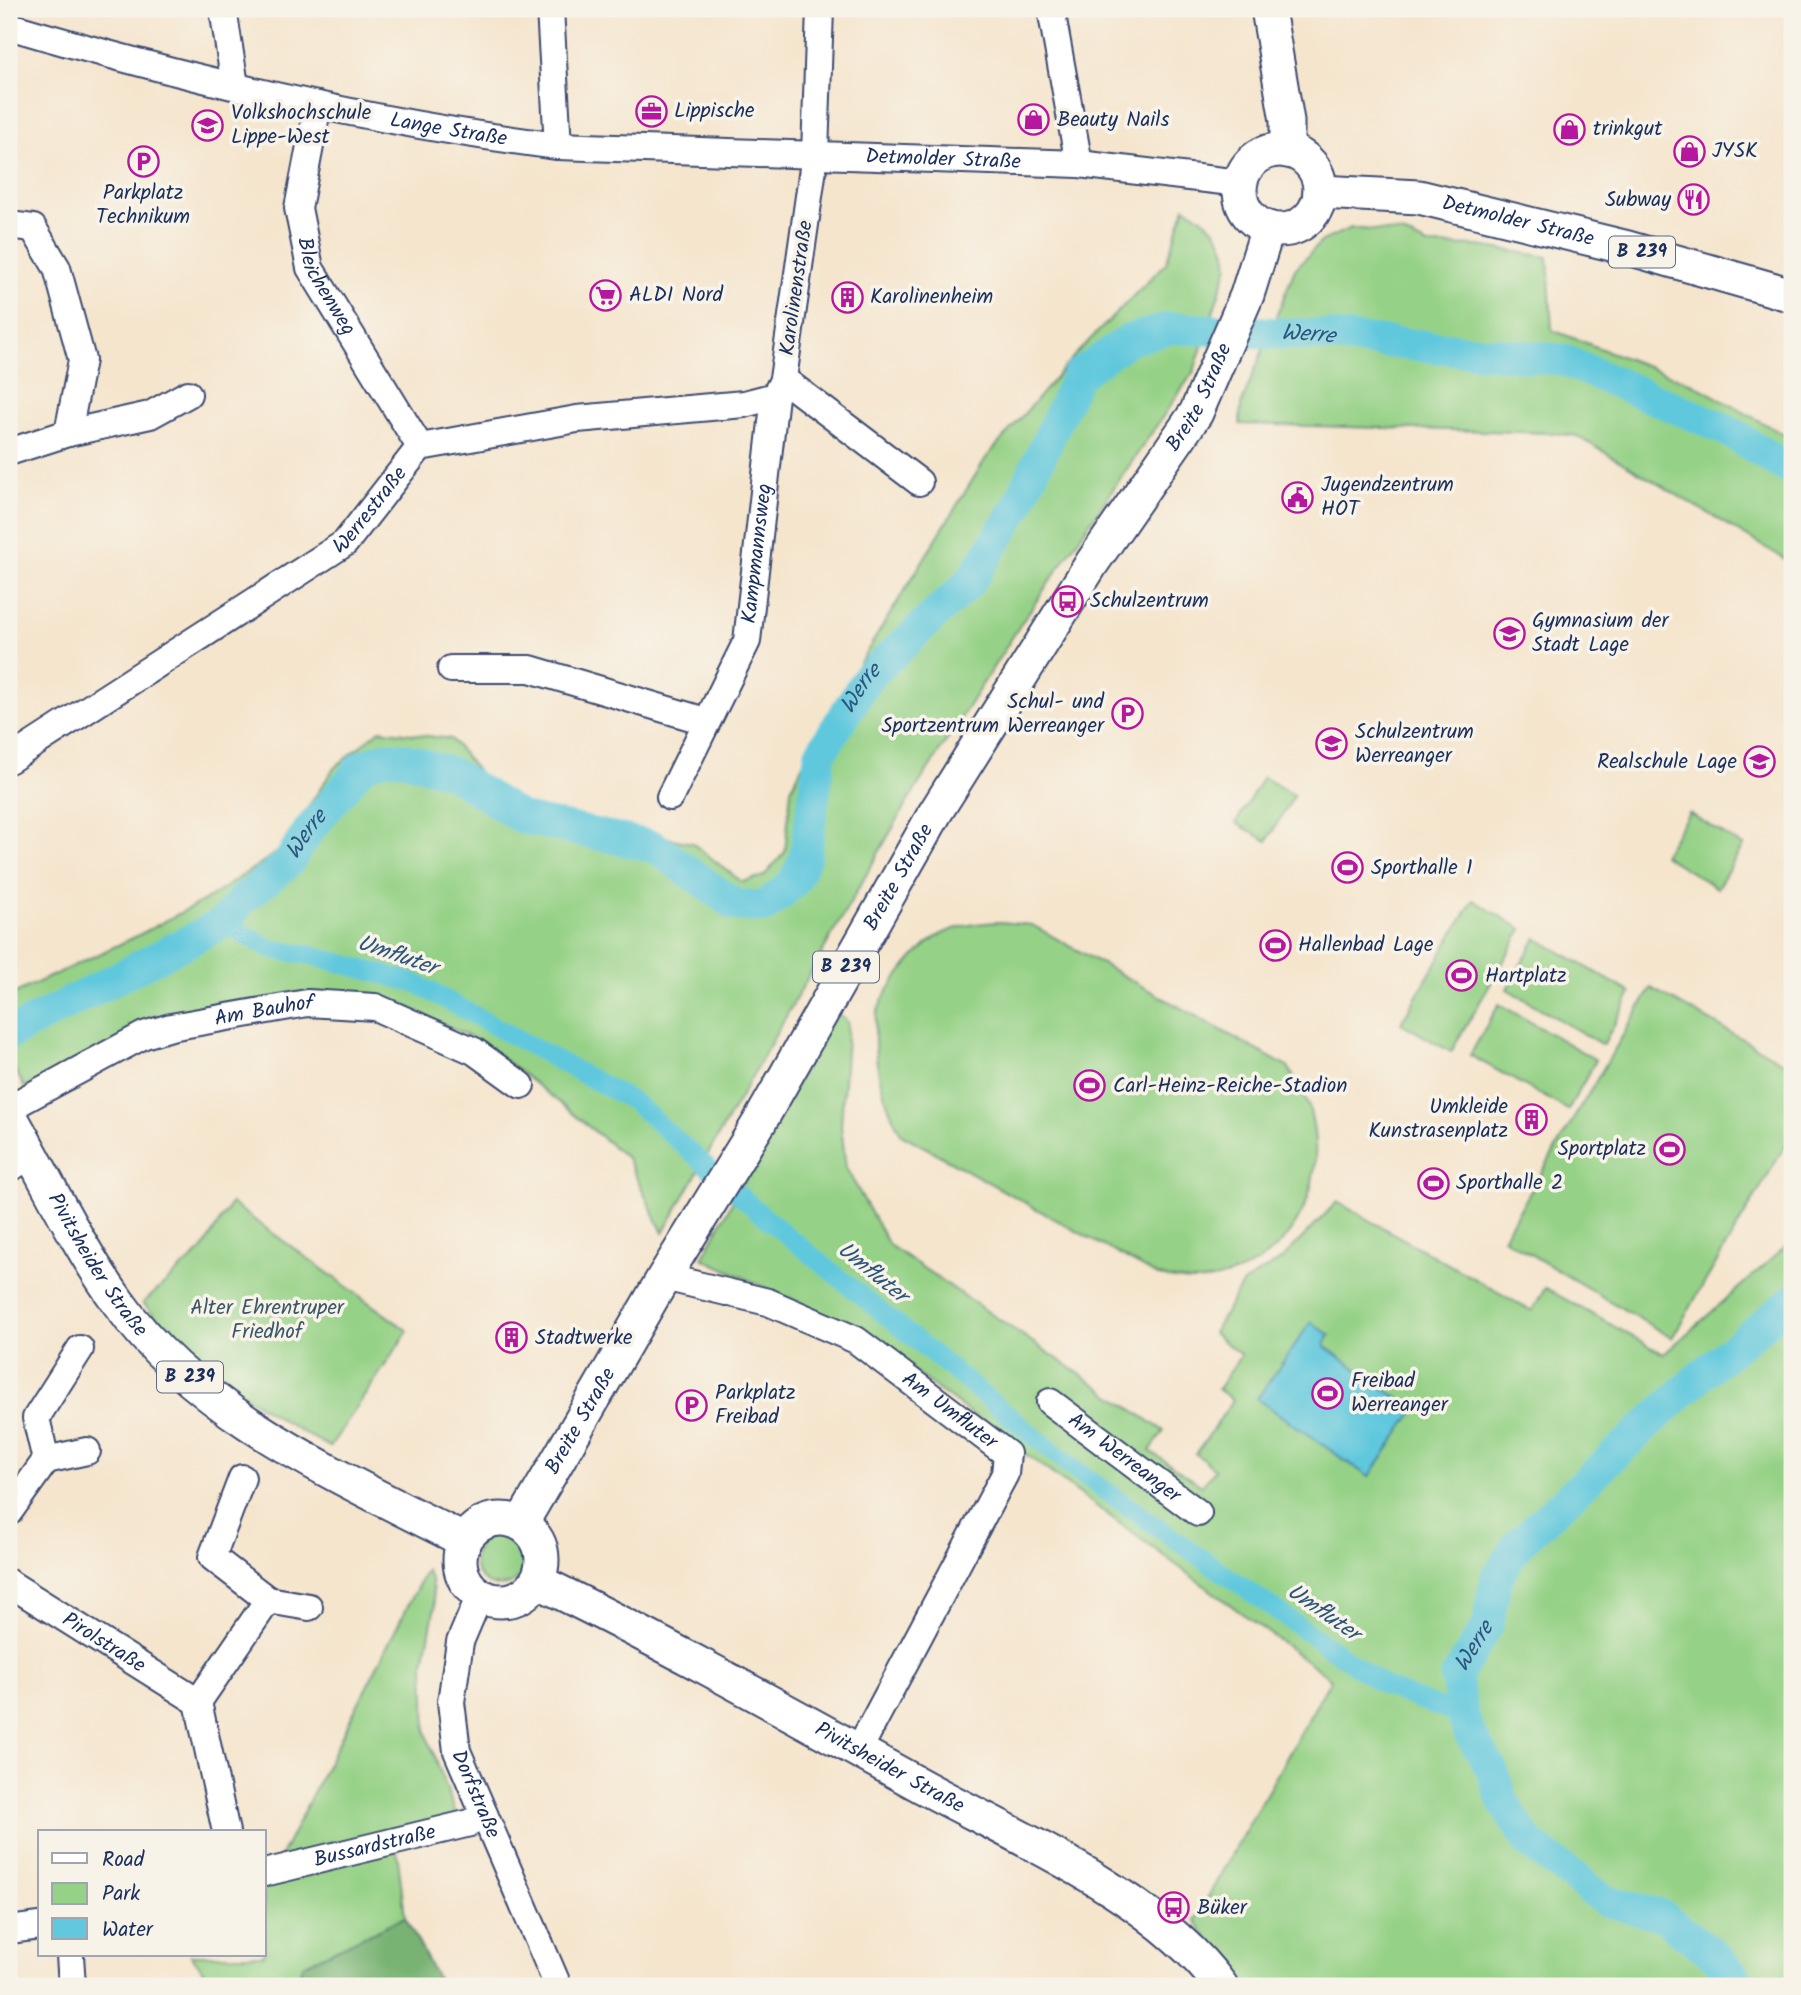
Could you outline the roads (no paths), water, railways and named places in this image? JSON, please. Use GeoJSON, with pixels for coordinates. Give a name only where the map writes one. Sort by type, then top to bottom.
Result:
{"type":"FeatureCollection","features":[{"type":"Feature","properties":{"kind":"main road"},"geometry":{"type":"LineString","coordinates":[[1268,9],[1287,121],[1287,151]]}},
{"type":"Feature","properties":{"kind":"main road"},"geometry":{"type":"LineString","coordinates":[[1287,151],[1296,153],[1311,165],[1320,192],[1311,214],[1299,225],[1284,230],[1268,228],[1249,216],[1243,206],[1240,183],[1243,173],[1257,157],[1266,152],[1287,151]]}},
{"type":"Feature","properties":{"kind":"main road","name":"Detmolder Straße"},"geometry":{"type":"LineString","coordinates":[[1320,192],[1419,197],[1628,248],[1792,295]]}},
{"type":"Feature","properties":{"kind":"main road","name":"Breite Straße"},"geometry":{"type":"LineString","coordinates":[[521,1524],[664,1277],[759,1123],[941,803],[1086,572],[1196,413],[1247,295],[1268,228]]}},
{"type":"Feature","properties":{"kind":"main road","name":"Pivitsheider Straße"},"geometry":{"type":"LineString","coordinates":[[9,1114],[21,1162],[119,1303],[160,1350],[211,1395],[280,1445],[465,1541]]}},
{"type":"Feature","properties":{"kind":"main road"},"geometry":{"type":"LineString","coordinates":[[509,1520],[521,1524],[533,1535],[541,1549],[542,1565],[537,1581],[517,1598],[505,1601],[480,1595],[470,1587],[461,1565],[465,1541],[484,1523],[509,1520]]}},
{"type":"Feature","properties":{"kind":"main road","name":"Pivitsheider Straße"},"geometry":{"type":"LineString","coordinates":[[537,1581],[858,1751],[1119,1896],[1177,1938],[1221,1986]]}},
{"type":"Feature","properties":{"kind":"street"},"geometry":{"type":"LineString","coordinates":[[223,9],[235,85]]}},
{"type":"Feature","properties":{"kind":"street"},"geometry":{"type":"LineString","coordinates":[[550,9],[558,146]]}},
{"type":"Feature","properties":{"kind":"street","name":"Karolinenstraße"},"geometry":{"type":"LineString","coordinates":[[820,9],[815,154],[779,387],[919,482]]}},
{"type":"Feature","properties":{"kind":"street"},"geometry":{"type":"LineString","coordinates":[[1051,9],[1079,164]]}},
{"type":"Feature","properties":{"kind":"street","name":"Lange Straße"},"geometry":{"type":"LineString","coordinates":[[9,26],[140,65],[318,105],[558,146],[815,154]]}},
{"type":"Feature","properties":{"kind":"street","name":"Bleichenweg"},"geometry":{"type":"LineString","coordinates":[[318,105],[298,208],[310,268],[420,447]]}},
{"type":"Feature","properties":{"kind":"street","name":"Detmolder Straße"},"geometry":{"type":"LineString","coordinates":[[815,154],[1079,164],[1240,183]]}},
{"type":"Feature","properties":{"kind":"street"},"geometry":{"type":"LineString","coordinates":[[9,225],[33,228],[57,268],[82,360],[68,433]]}},
{"type":"Feature","properties":{"kind":"street","name":"Werrestraße"},"geometry":{"type":"LineString","coordinates":[[9,760],[345,543],[420,447],[577,419],[744,404],[779,387]]}},
{"type":"Feature","properties":{"kind":"street","name":"Kampmannsweg"},"geometry":{"type":"LineString","coordinates":[[670,797],[705,721],[747,641],[779,387]]}},
{"type":"Feature","properties":{"kind":"street"},"geometry":{"type":"LineString","coordinates":[[9,452],[68,433],[150,415],[188,394]]}},
{"type":"Feature","properties":{"kind":"street"},"geometry":{"type":"LineString","coordinates":[[452,669],[530,669],[705,721]]}},
{"type":"Feature","properties":{"kind":"street","name":"Am Bauhof"},"geometry":{"type":"LineString","coordinates":[[9,1108],[144,1035],[307,1003],[375,1007],[474,1051],[521,1085]]}},
{"type":"Feature","properties":{"kind":"street","name":"Am Umfluter"},"geometry":{"type":"LineString","coordinates":[[664,1277],[768,1302],[856,1340],[1007,1454],[1005,1474],[858,1751]]}},
{"type":"Feature","properties":{"kind":"street"},"geometry":{"type":"LineString","coordinates":[[46,1460],[36,1418],[80,1349]]}},
{"type":"Feature","properties":{"kind":"street","name":"Am Werreanger"},"geometry":{"type":"LineString","coordinates":[[1050,1402],[1198,1513]]}},
{"type":"Feature","properties":{"kind":"street"},"geometry":{"type":"LineString","coordinates":[[9,1512],[46,1460],[87,1451]]}},
{"type":"Feature","properties":{"kind":"street"},"geometry":{"type":"LineString","coordinates":[[242,1478],[212,1557],[268,1600],[309,1607]]}},
{"type":"Feature","properties":{"kind":"street","name":"Pirolstraße"},"geometry":{"type":"LineString","coordinates":[[9,1583],[198,1702]]}},
{"type":"Feature","properties":{"kind":"street","name":"Dorfstraße"},"geometry":{"type":"LineString","coordinates":[[480,1595],[460,1642],[451,1702],[457,1751],[558,1986]]}},
{"type":"Feature","properties":{"kind":"street"},"geometry":{"type":"LineString","coordinates":[[226,1830],[198,1702],[268,1600]]}},
{"type":"Feature","properties":{"kind":"street","name":"Bussardstraße"},"geometry":{"type":"LineString","coordinates":[[266,1873],[470,1823],[484,1814]]}},
{"type":"Feature","properties":{"kind":"street"},"geometry":{"type":"LineString","coordinates":[[9,1930],[38,1926]]}},
{"type":"Feature","properties":{"kind":"street"},"geometry":{"type":"LineString","coordinates":[[70,1956],[72,1986]]}},
{"type":"Feature","properties":{"kind":"water"},"geometry":{"type":"Polygon","coordinates":[[[1311,1322],[1330,1335],[1324,1346],[1415,1410],[1369,1477],[1257,1399],[1311,1322]]]}},
{"type":"Feature","properties":{"kind":"waterway","name":"Werre"},"geometry":{"type":"LineString","coordinates":[[9,1034],[223,923],[243,899],[288,863],[309,830],[362,766],[386,757],[406,759],[452,773],[522,818],[655,847],[735,905],[765,907],[793,883],[805,858],[820,754],[868,677],[970,582],[1016,509],[1078,375],[1128,340],[1171,328],[1314,335],[1563,360],[1723,428],[1792,471]]}},
{"type":"Feature","properties":{"kind":"waterway","name":"Umfluter"},"geometry":{"type":"LineString","coordinates":[[223,923],[271,949],[314,956],[415,983],[634,1102],[762,1215],[1073,1468],[1386,1687],[1463,1717]]}},
{"type":"Feature","properties":{"kind":"waterway","name":"Werre"},"geometry":{"type":"LineString","coordinates":[[1743,1986],[1716,1956],[1662,1916],[1604,1900],[1529,1843],[1503,1802],[1491,1768],[1463,1717],[1456,1677],[1488,1625],[1496,1579],[1519,1543],[1701,1375],[1792,1301]]}},
{"type":"Feature","properties":{"kind":"place","name":"Lippische"},"geometry":{"type":"Point","coordinates":[651,111]}},
{"type":"Feature","properties":{"kind":"place","name":"Beauty Nails"},"geometry":{"type":"Point","coordinates":[1034,120]}},
{"type":"Feature","properties":{"kind":"place","name":"Volkshochschule Lippe-West"},"geometry":{"type":"Point","coordinates":[208,125]}},
{"type":"Feature","properties":{"kind":"place","name":"trinkgut"},"geometry":{"type":"Point","coordinates":[1570,129]}},
{"type":"Feature","properties":{"kind":"place","name":"JYSK"},"geometry":{"type":"Point","coordinates":[1689,151]}},
{"type":"Feature","properties":{"kind":"place","name":"Parkplatz Technikum"},"geometry":{"type":"Point","coordinates":[143,161]}},
{"type":"Feature","properties":{"kind":"place","name":"Subway"},"geometry":{"type":"Point","coordinates":[1694,200]}},
{"type":"Feature","properties":{"kind":"place","name":"ALDI Nord"},"geometry":{"type":"Point","coordinates":[606,295]}},
{"type":"Feature","properties":{"kind":"place","name":"Karolinenheim"},"geometry":{"type":"Point","coordinates":[847,297]}},
{"type":"Feature","properties":{"kind":"place","name":"Jugendzentrum HOT"},"geometry":{"type":"Point","coordinates":[1298,497]}},
{"type":"Feature","properties":{"kind":"place","name":"Schulzentrum"},"geometry":{"type":"Point","coordinates":[1067,601]}},
{"type":"Feature","properties":{"kind":"place","name":"Gymnasium der Stadt Lage"},"geometry":{"type":"Point","coordinates":[1509,633]}},
{"type":"Feature","properties":{"kind":"place","name":"Schul- und Sportzentrum Werreanger"},"geometry":{"type":"Point","coordinates":[1127,714]}},
{"type":"Feature","properties":{"kind":"place","name":"Schulzentrum Werreanger"},"geometry":{"type":"Point","coordinates":[1332,744]}},
{"type":"Feature","properties":{"kind":"place","name":"Realschule Lage"},"geometry":{"type":"Point","coordinates":[1760,762]}},
{"type":"Feature","properties":{"kind":"place","name":"Sporthalle 1"},"geometry":{"type":"Point","coordinates":[1348,868]}},
{"type":"Feature","properties":{"kind":"place","name":"Hallenbad Lage"},"geometry":{"type":"Point","coordinates":[1275,945]}},
{"type":"Feature","properties":{"kind":"place","name":"Hartplatz"},"geometry":{"type":"Point","coordinates":[1462,976]}},
{"type":"Feature","properties":{"kind":"place","name":"Carl-Heinz-Reiche-Stadion"},"geometry":{"type":"Point","coordinates":[1090,1086]}},
{"type":"Feature","properties":{"kind":"place","name":"Umkleide Kunstrasenplatz"},"geometry":{"type":"Point","coordinates":[1531,1119]}},
{"type":"Feature","properties":{"kind":"place","name":"Sportplatz"},"geometry":{"type":"Point","coordinates":[1669,1149]}},
{"type":"Feature","properties":{"kind":"place","name":"Sporthalle 2"},"geometry":{"type":"Point","coordinates":[1433,1183]}},
{"type":"Feature","properties":{"kind":"place","name":"Stadtwerke"},"geometry":{"type":"Point","coordinates":[512,1338]}},
{"type":"Feature","properties":{"kind":"place","name":"Freibad Werreanger"},"geometry":{"type":"Point","coordinates":[1328,1393]}},
{"type":"Feature","properties":{"kind":"place","name":"Parkplatz Freibad"},"geometry":{"type":"Point","coordinates":[692,1405]}},
{"type":"Feature","properties":{"kind":"place","name":"Büker"},"geometry":{"type":"Point","coordinates":[1174,1908]}},
{"type":"Feature","properties":{"kind":"park label","name":"Alter Ehrentruper Friedhof"},"geometry":{"type":"Point","coordinates":[267,1320]}}]}
